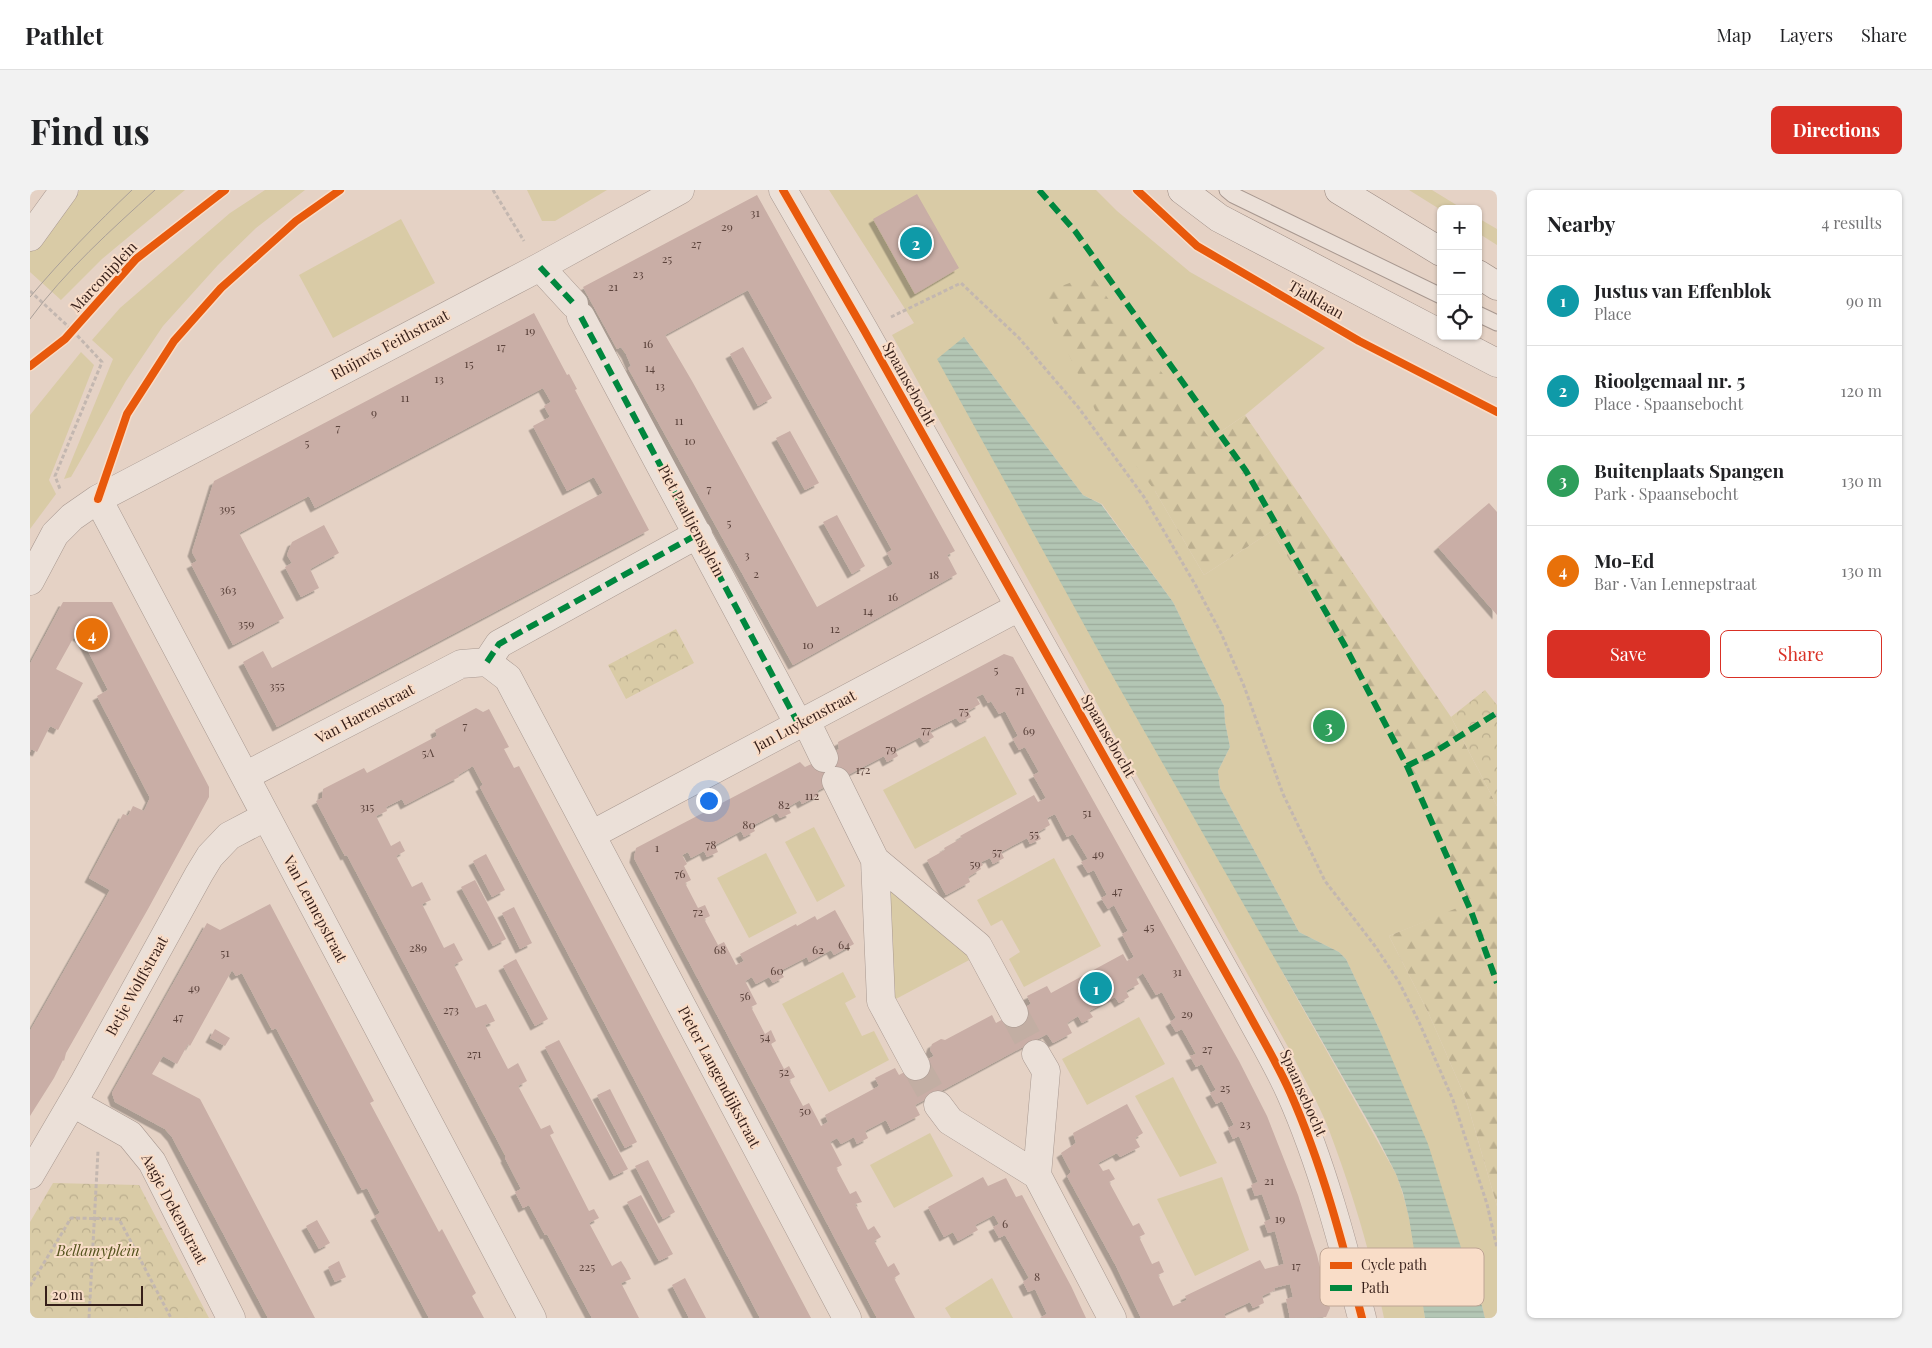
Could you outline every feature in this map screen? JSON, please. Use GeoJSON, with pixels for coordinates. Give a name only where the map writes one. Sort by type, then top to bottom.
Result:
{"type":"FeatureCollection","features":[{"type":"Feature","properties":{"kind":"street"},"geometry":{"type":"LineString","coordinates":[[30,236],[64,190]]}},
{"type":"Feature","properties":{"kind":"street","name":"Rhijnvis Feithstraat"},"geometry":{"type":"LineString","coordinates":[[30,580],[55,534],[72,517],[98,499],[680,190]]}},
{"type":"Feature","properties":{"kind":"street","name":"Spaansebocht"},"geometry":{"type":"LineString","coordinates":[[782,190],[1245,1007],[1289,1089],[1318,1162],[1344,1248]]}},
{"type":"Feature","properties":{"kind":"street","name":"Tjalklaan"},"geometry":{"type":"LineString","coordinates":[[1182,190],[1219,218],[1437,332]]}},
{"type":"Feature","properties":{"kind":"street"},"geometry":{"type":"LineString","coordinates":[[1338,190],[1438,250]]}},
{"type":"Feature","properties":{"kind":"street","name":"Piet Paaltjensplein"},"geometry":{"type":"LineString","coordinates":[[540,266],[578,311],[698,534],[802,723],[830,769],[875,860]]}},
{"type":"Feature","properties":{"kind":"street"},"geometry":{"type":"LineString","coordinates":[[1482,277],[1497,286]]}},
{"type":"Feature","properties":{"kind":"street"},"geometry":{"type":"LineString","coordinates":[[1453,340],[1497,363]]}},
{"type":"Feature","properties":{"kind":"street","name":"Van Lennepstraat"},"geometry":{"type":"LineString","coordinates":[[98,499],[532,1318]]}},
{"type":"Feature","properties":{"kind":"street"},"geometry":{"type":"LineString","coordinates":[[591,835],[508,678],[487,662],[499,644],[698,534]]}},
{"type":"Feature","properties":{"kind":"street","name":"Jan Luykenstraat"},"geometry":{"type":"LineString","coordinates":[[591,835],[1019,607]]}},
{"type":"Feature","properties":{"kind":"street","name":"Van Harenstraat"},"geometry":{"type":"LineString","coordinates":[[245,776],[461,664],[487,662]]}},
{"type":"Feature","properties":{"kind":"street","name":"Betje Wolffstraat"},"geometry":{"type":"LineString","coordinates":[[30,1175],[73,1103],[210,856],[229,836],[265,817]]}},
{"type":"Feature","properties":{"kind":"street","name":"Pieter Langendijkstraat"},"geometry":{"type":"LineString","coordinates":[[591,835],[847,1318]]}},
{"type":"Feature","properties":{"kind":"street"},"geometry":{"type":"LineString","coordinates":[[875,860],[978,946],[1014,1013]]}},
{"type":"Feature","properties":{"kind":"street"},"geometry":{"type":"LineString","coordinates":[[875,860],[881,1002],[916,1066]]}},
{"type":"Feature","properties":{"kind":"street"},"geometry":{"type":"LineString","coordinates":[[1036,1054],[1046,1071],[1037,1176]]}},
{"type":"Feature","properties":{"kind":"street","name":"Aagje Dekenstraat"},"geometry":{"type":"LineString","coordinates":[[73,1103],[130,1135],[152,1162],[231,1318]]}},
{"type":"Feature","properties":{"kind":"street"},"geometry":{"type":"LineString","coordinates":[[938,1105],[950,1121],[1037,1176],[1112,1318]]}},
{"type":"Feature","properties":{"kind":"lane"},"geometry":{"type":"LineString","coordinates":[[1227,190],[1439,295]]}},
{"type":"Feature","properties":{"kind":"lane"},"geometry":{"type":"LineString","coordinates":[[1482,316],[1497,323]]}},
{"type":"Feature","properties":{"kind":"path"},"geometry":{"type":"LineString","coordinates":[[493,190],[540,266]]}},
{"type":"Feature","properties":{"kind":"path"},"geometry":{"type":"LineString","coordinates":[[863,330],[961,283],[1019,338],[1072,400],[1144,496],[1221,632],[1244,686],[1283,794],[1325,881],[1375,946],[1399,982],[1419,1022],[1453,1100],[1486,1204],[1497,1248]]}},
{"type":"Feature","properties":{"kind":"path"},"geometry":{"type":"LineString","coordinates":[[30,291],[72,330],[102,362],[55,476]]}},
{"type":"Feature","properties":{"kind":"path"},"geometry":{"type":"LineString","coordinates":[[89,1318],[99,1118]]}},
{"type":"Feature","properties":{"kind":"path"},"geometry":{"type":"LineString","coordinates":[[30,1286],[71,1218],[120,1219],[171,1318]]}},
{"type":"Feature","properties":{"kind":"green space"},"geometry":{"type":"Polygon","coordinates":[[[80,190],[185,190],[102,259],[61,300],[30,272],[30,251],[80,190]]]}},
{"type":"Feature","properties":{"kind":"green space"},"geometry":{"type":"Polygon","coordinates":[[[265,190],[305,190],[256,228],[218,265],[163,326],[126,381],[71,477],[64,479],[113,359],[92,340],[120,308],[230,213],[265,190]]]}},
{"type":"Feature","properties":{"kind":"green space"},"geometry":{"type":"Polygon","coordinates":[[[527,190],[607,190],[555,221],[542,221],[527,190]]]}},
{"type":"Feature","properties":{"kind":"green space"},"geometry":{"type":"Polygon","coordinates":[[[829,190],[1096,190],[1117,211],[1190,272],[1325,348],[1245,415],[1210,439],[1155,491],[1204,575],[1272,531],[1346,653],[1410,769],[1469,904],[1389,936],[1428,1012],[1466,1099],[1497,1206],[1497,1318],[1485,1318],[1482,1306],[1484,1306],[1484,1248],[1461,1248],[1381,1033],[1346,959],[1339,952],[1299,932],[1220,788],[1218,771],[1230,747],[1224,706],[1173,602],[1102,504],[1083,495],[964,337],[1285,977],[1396,1174],[1407,1209],[1415,1248],[1368,1248],[1329,1130],[1292,1054],[892,335],[914,323],[829,190]]]}},
{"type":"Feature","properties":{"kind":"green space"},"geometry":{"type":"Polygon","coordinates":[[[1409,190],[1432,190],[1456,205],[1437,205],[1437,208],[1409,190]]]}},
{"type":"Feature","properties":{"kind":"green space"},"geometry":{"type":"Polygon","coordinates":[[[401,219],[435,283],[333,338],[299,275],[401,219]]]}},
{"type":"Feature","properties":{"kind":"green space"},"geometry":{"type":"Polygon","coordinates":[[[1482,220],[1497,229],[1497,245],[1482,236],[1482,220]]]}},
{"type":"Feature","properties":{"kind":"green space"},"geometry":{"type":"Polygon","coordinates":[[[1091,275],[1210,439],[1245,415],[1451,717],[1497,806],[1497,1206],[1466,1099],[1428,1012],[1389,936],[1469,903],[1410,769],[1346,653],[1272,531],[1204,575],[1155,491],[1096,412],[1040,294],[1091,275]]]}},
{"type":"Feature","properties":{"kind":"green space"},"geometry":{"type":"Polygon","coordinates":[[[81,352],[94,365],[49,480],[56,494],[30,529],[30,415],[81,352]]]}},
{"type":"Feature","properties":{"kind":"green space"},"geometry":{"type":"Polygon","coordinates":[[[676,629],[694,663],[626,699],[608,665],[676,629]]]}},
{"type":"Feature","properties":{"kind":"green space"},"geometry":{"type":"Polygon","coordinates":[[[1485,690],[1497,705],[1497,806],[1451,717],[1485,690]]]}},
{"type":"Feature","properties":{"kind":"green space"},"geometry":{"type":"Polygon","coordinates":[[[985,736],[1017,794],[915,849],[883,790],[985,736]]]}},
{"type":"Feature","properties":{"kind":"green space"},"geometry":{"type":"Polygon","coordinates":[[[814,827],[845,886],[817,902],[785,842],[814,827]]]}},
{"type":"Feature","properties":{"kind":"green space"},"geometry":{"type":"Polygon","coordinates":[[[766,853],[797,913],[749,938],[717,878],[766,853]]]}},
{"type":"Feature","properties":{"kind":"green space"},"geometry":{"type":"Polygon","coordinates":[[[1054,858],[1101,946],[1024,987],[1009,959],[1020,952],[1002,920],[991,926],[977,900],[1054,858]]]}},
{"type":"Feature","properties":{"kind":"green space"},"geometry":{"type":"Polygon","coordinates":[[[894,890],[973,958],[894,1000],[886,895],[894,890]]]}},
{"type":"Feature","properties":{"kind":"green space"},"geometry":{"type":"Polygon","coordinates":[[[843,972],[856,997],[845,1003],[862,1036],[874,1031],[889,1060],[829,1092],[782,1004],[843,972]]]}},
{"type":"Feature","properties":{"kind":"green space"},"geometry":{"type":"Polygon","coordinates":[[[1139,1017],[1165,1064],[1087,1105],[1062,1059],[1139,1017]]]}},
{"type":"Feature","properties":{"kind":"green space"},"geometry":{"type":"Polygon","coordinates":[[[1173,1077],[1217,1163],[1180,1177],[1135,1096],[1173,1077]]]}},
{"type":"Feature","properties":{"kind":"green space"},"geometry":{"type":"Polygon","coordinates":[[[930,1133],[953,1176],[894,1208],[870,1165],[930,1133]]]}},
{"type":"Feature","properties":{"kind":"green space"},"geometry":{"type":"Polygon","coordinates":[[[1222,1177],[1249,1250],[1195,1276],[1157,1199],[1222,1177]]]}},
{"type":"Feature","properties":{"kind":"green space","name":"Bellamyplein"},"geometry":{"type":"Polygon","coordinates":[[[53,1183],[139,1185],[209,1318],[30,1318],[30,1222],[53,1183]]]}},
{"type":"Feature","properties":{"kind":"green space"},"geometry":{"type":"Polygon","coordinates":[[[992,1278],[1013,1318],[951,1318],[945,1308],[992,1278]]]}},
{"type":"Feature","properties":{"kind":"green space"},"geometry":{"type":"Polygon","coordinates":[[[1381,1306],[1423,1306],[1425,1318],[1384,1318],[1381,1306]]]}},
{"type":"Feature","properties":{"kind":"shaded area"},"geometry":{"type":"Polygon","coordinates":[[[964,337],[1083,495],[1101,504],[1173,602],[1224,706],[1230,747],[1218,771],[1220,788],[1299,932],[1339,952],[1346,959],[1381,1033],[1428,1144],[1461,1248],[1414,1248],[1403,1193],[1396,1174],[1376,1135],[1108,668],[937,359],[964,337]]]}},
{"type":"Feature","properties":{"kind":"shaded area"},"geometry":{"type":"Polygon","coordinates":[[[1423,1306],[1482,1306],[1485,1318],[1425,1318],[1423,1306]]]}},
{"type":"Feature","properties":{"kind":"building"},"geometry":{"type":"Polygon","coordinates":[[[917,194],[959,268],[915,294],[873,219],[917,194]]]}},
{"type":"Feature","properties":{"kind":"building"},"geometry":{"type":"Polygon","coordinates":[[[757,195],[955,551],[947,555],[957,574],[793,665],[628,368],[631,366],[626,354],[621,347],[617,349],[583,287],[757,195]],[[748,290],[665,335],[817,607],[893,564],[887,553],[892,550],[748,290]]]}},
{"type":"Feature","properties":{"kind":"building"},"geometry":{"type":"Polygon","coordinates":[[[534,313],[567,375],[569,374],[577,389],[575,390],[649,530],[277,727],[243,662],[263,651],[272,668],[603,493],[594,477],[567,491],[533,426],[550,417],[544,406],[551,402],[543,388],[315,508],[309,496],[239,533],[284,618],[233,645],[191,564],[197,561],[192,552],[214,481],[534,313]]]}},
{"type":"Feature","properties":{"kind":"building"},"geometry":{"type":"Polygon","coordinates":[[[743,347],[772,398],[758,406],[730,354],[743,347]]]}},
{"type":"Feature","properties":{"kind":"building"},"geometry":{"type":"Polygon","coordinates":[[[790,431],[819,483],[805,490],[776,438],[790,431]]]}},
{"type":"Feature","properties":{"kind":"building"},"geometry":{"type":"Polygon","coordinates":[[[1489,503],[1497,512],[1497,615],[1438,547],[1489,503]]]}},
{"type":"Feature","properties":{"kind":"building"},"geometry":{"type":"Polygon","coordinates":[[[837,515],[865,566],[852,574],[823,522],[837,515]]]}},
{"type":"Feature","properties":{"kind":"building"},"geometry":{"type":"Polygon","coordinates":[[[324,525],[339,553],[310,569],[319,588],[301,597],[285,567],[292,563],[287,555],[292,542],[324,525]]]}},
{"type":"Feature","properties":{"kind":"building"},"geometry":{"type":"Polygon","coordinates":[[[63,602],[112,602],[209,787],[209,797],[66,1053],[64,1061],[30,1116],[30,1031],[110,890],[89,878],[123,814],[128,816],[133,806],[144,811],[150,798],[97,696],[108,690],[82,639],[75,635],[56,669],[83,683],[58,730],[50,726],[37,752],[31,749],[30,752],[30,664],[63,602]]]}},
{"type":"Feature","properties":{"kind":"building"},"geometry":{"type":"Polygon","coordinates":[[[1004,654],[1013,657],[1239,1061],[1267,1116],[1298,1195],[1317,1255],[1320,1267],[1320,1306],[1330,1306],[1330,1308],[1326,1317],[1290,1318],[1286,1299],[1293,1297],[1290,1284],[1274,1288],[1275,1290],[1262,1296],[1264,1303],[1253,1308],[1250,1302],[1224,1314],[1226,1318],[1141,1318],[1116,1266],[1067,1176],[1071,1172],[1061,1153],[1076,1143],[1073,1133],[1127,1104],[1143,1133],[1135,1138],[1140,1147],[1120,1157],[1117,1153],[1098,1163],[1103,1171],[1109,1169],[1115,1179],[1109,1182],[1133,1226],[1139,1223],[1145,1234],[1139,1237],[1152,1264],[1159,1261],[1164,1272],[1158,1275],[1173,1306],[1187,1300],[1185,1296],[1260,1260],[1265,1269],[1284,1264],[1275,1231],[1268,1233],[1264,1222],[1271,1219],[1262,1194],[1255,1196],[1251,1185],[1258,1182],[1245,1150],[1239,1136],[1233,1139],[1228,1128],[1234,1125],[1222,1101],[1216,1104],[1210,1093],[1216,1090],[1202,1064],[1196,1067],[1190,1056],[1196,1054],[1182,1029],[1176,1032],[1170,1022],[1176,1018],[1162,992],[1156,995],[1143,973],[1136,978],[1139,984],[1126,991],[1129,997],[1119,1003],[1115,997],[1089,1011],[1093,1017],[1082,1023],[1078,1016],[1067,1023],[1072,1033],[1053,1043],[1047,1034],[915,1105],[920,1115],[891,1130],[886,1120],[865,1131],[868,1138],[857,1144],[854,1137],[841,1144],[837,1138],[830,1142],[842,1165],[836,1168],[850,1194],[856,1191],[862,1202],[855,1204],[868,1230],[874,1226],[881,1237],[874,1241],[888,1267],[894,1263],[900,1274],[894,1278],[915,1318],[877,1318],[634,858],[636,848],[800,762],[805,767],[839,749],[838,742],[1004,654]],[[983,694],[976,697],[980,704],[968,711],[971,717],[960,723],[956,718],[930,731],[934,737],[924,743],[920,737],[895,750],[898,756],[887,762],[884,756],[817,791],[819,795],[802,804],[800,800],[788,807],[791,813],[780,818],[777,813],[752,826],[755,831],[744,837],[741,831],[715,845],[718,852],[707,857],[704,851],[691,858],[688,852],[682,855],[687,864],[684,866],[691,880],[685,883],[698,908],[705,905],[710,916],[704,919],[718,945],[724,942],[736,965],[744,961],[740,954],[796,924],[797,926],[815,916],[817,920],[835,910],[854,944],[834,955],[831,950],[809,962],[807,957],[780,971],[784,977],[773,983],[769,977],[756,984],[752,977],[745,981],[757,1004],[751,1007],[765,1034],[771,1030],[776,1041],[771,1044],[784,1069],[789,1066],[795,1077],[789,1080],[803,1106],[809,1103],[821,1126],[828,1122],[825,1115],[879,1086],[875,1078],[895,1068],[899,1075],[934,1056],[930,1050],[932,1044],[941,1039],[945,1040],[992,1015],[996,1023],[1031,1004],[1027,996],[1047,986],[1051,993],[1123,954],[1127,961],[1134,957],[1122,934],[1128,931],[1114,905],[1108,909],[1101,898],[1107,895],[1094,870],[1088,873],[1081,862],[1088,859],[1073,834],[1067,837],[1055,814],[1047,818],[1050,825],[1038,832],[1041,839],[1030,844],[1027,838],[1001,852],[1004,858],[993,864],[990,858],[981,862],[983,865],[980,867],[981,869],[968,877],[970,882],[946,895],[927,860],[962,838],[960,836],[1034,795],[1038,802],[1046,798],[1033,775],[1039,772],[1025,747],[1019,750],[1013,739],[1018,736],[1005,711],[999,714],[991,701],[988,703],[983,694]]]}},
{"type":"Feature","properties":{"kind":"building"},"geometry":{"type":"Polygon","coordinates":[[[476,708],[483,712],[489,709],[509,747],[504,749],[514,768],[519,766],[811,1318],[760,1318],[480,787],[483,785],[473,766],[458,775],[459,777],[405,805],[402,799],[386,807],[387,811],[376,816],[391,846],[400,841],[405,851],[396,856],[412,887],[422,882],[431,900],[422,904],[444,948],[454,943],[463,960],[454,965],[476,1008],[486,1004],[490,1011],[495,1021],[485,1025],[508,1069],[518,1063],[527,1081],[518,1086],[541,1129],[550,1125],[554,1133],[550,1135],[589,1211],[594,1209],[599,1218],[589,1223],[612,1266],[621,1261],[626,1269],[631,1279],[621,1283],[639,1318],[592,1318],[547,1234],[545,1235],[529,1205],[523,1208],[515,1192],[521,1189],[506,1157],[347,855],[345,856],[316,801],[322,798],[323,789],[364,768],[367,773],[437,736],[435,730],[476,708]]]}},
{"type":"Feature","properties":{"kind":"building"},"geometry":{"type":"Polygon","coordinates":[[[486,854],[505,890],[492,897],[473,861],[486,854]]]}},
{"type":"Feature","properties":{"kind":"building"},"geometry":{"type":"Polygon","coordinates":[[[475,880],[506,939],[493,946],[461,887],[475,880]]]}},
{"type":"Feature","properties":{"kind":"building"},"geometry":{"type":"Polygon","coordinates":[[[270,904],[374,1101],[370,1103],[439,1232],[442,1229],[476,1293],[472,1296],[484,1318],[429,1318],[375,1216],[380,1213],[367,1188],[362,1190],[276,1028],[272,1030],[242,973],[236,976],[232,970],[190,1046],[188,1044],[177,1064],[163,1056],[152,1074],[200,1099],[315,1318],[268,1318],[172,1137],[165,1129],[115,1102],[112,1093],[207,923],[220,930],[270,904]]]}},
{"type":"Feature","properties":{"kind":"building"},"geometry":{"type":"Polygon","coordinates":[[[514,907],[532,943],[520,949],[502,913],[514,907]]]}},
{"type":"Feature","properties":{"kind":"building"},"geometry":{"type":"Polygon","coordinates":[[[516,959],[548,1019],[535,1026],[503,966],[516,959]]]}},
{"type":"Feature","properties":{"kind":"building"},"geometry":{"type":"Polygon","coordinates":[[[215,1029],[230,1038],[225,1046],[210,1038],[215,1029]]]}},
{"type":"Feature","properties":{"kind":"building"},"geometry":{"type":"Polygon","coordinates":[[[559,1040],[628,1169],[614,1176],[545,1047],[559,1040]]]}},
{"type":"Feature","properties":{"kind":"building"},"geometry":{"type":"Polygon","coordinates":[[[610,1089],[637,1142],[625,1148],[597,1095],[610,1089]]]}},
{"type":"Feature","properties":{"kind":"building"},"geometry":{"type":"Polygon","coordinates":[[[648,1160],[675,1212],[663,1219],[635,1166],[648,1160]]]}},
{"type":"Feature","properties":{"kind":"building"},"geometry":{"type":"Polygon","coordinates":[[[983,1177],[988,1186],[1006,1178],[1016,1197],[1022,1195],[1086,1318],[1040,1318],[1047,1314],[1035,1289],[1028,1292],[1023,1282],[1029,1278],[1005,1235],[999,1238],[993,1227],[999,1224],[994,1215],[975,1225],[978,1230],[958,1241],[953,1232],[944,1237],[928,1207],[983,1177]]]}},
{"type":"Feature","properties":{"kind":"building"},"geometry":{"type":"Polygon","coordinates":[[[641,1195],[673,1254],[659,1261],[627,1202],[641,1195]]]}},
{"type":"Feature","properties":{"kind":"building"},"geometry":{"type":"Polygon","coordinates":[[[317,1220],[330,1243],[319,1249],[306,1226],[317,1220]]]}},
{"type":"Feature","properties":{"kind":"building"},"geometry":{"type":"Polygon","coordinates":[[[339,1261],[346,1277],[335,1282],[328,1267],[339,1261]]]}},
{"type":"Feature","properties":{"kind":"building"},"geometry":{"type":"Polygon","coordinates":[[[685,1278],[706,1318],[689,1318],[672,1285],[685,1278]]]}},
{"type":"Feature","properties":{"kind":"tunnel"},"geometry":{"type":"LineString","coordinates":[[1014,1013],[1036,1054]]}},
{"type":"Feature","properties":{"kind":"tunnel"},"geometry":{"type":"LineString","coordinates":[[916,1066],[938,1105]]}},
{"type":"Feature","properties":{"kind":"tram line"},"geometry":{"type":"LineString","coordinates":[[30,297],[79,242],[132,190]]}},
{"type":"Feature","properties":{"kind":"tram line"},"geometry":{"type":"LineString","coordinates":[[30,319],[73,268],[155,190]]}},
{"type":"Feature","properties":{"kind":"marked path"},"geometry":{"type":"LineString","coordinates":[[1039,190],[1075,231],[1246,471],[1344,644],[1407,766],[1471,911],[1497,983]]}},
{"type":"Feature","properties":{"kind":"marked path"},"geometry":{"type":"LineString","coordinates":[[540,267],[574,304]]}},
{"type":"Feature","properties":{"kind":"marked path"},"geometry":{"type":"LineString","coordinates":[[581,317],[799,725]]}},
{"type":"Feature","properties":{"kind":"marked path"},"geometry":{"type":"LineString","coordinates":[[487,662],[499,644],[698,534]]}},
{"type":"Feature","properties":{"kind":"marked path"},"geometry":{"type":"LineString","coordinates":[[1407,766],[1433,753],[1495,714]]}},
{"type":"Feature","properties":{"kind":"cycle path","name":"Marconiplein"},"geometry":{"type":"LineString","coordinates":[[30,366],[65,339],[136,259],[225,190]]}},
{"type":"Feature","properties":{"kind":"cycle path"},"geometry":{"type":"LineString","coordinates":[[98,499],[127,414],[174,341],[221,288],[296,221],[340,190]]}},
{"type":"Feature","properties":{"kind":"cycle path"},"geometry":{"type":"LineString","coordinates":[[783,190],[864,330],[1280,1070],[1322,1175],[1343,1248]]}},
{"type":"Feature","properties":{"kind":"cycle path"},"geometry":{"type":"LineString","coordinates":[[1137,190],[1197,246],[1359,341],[1497,412]]}},
{"type":"Feature","properties":{"kind":"cycle path"},"geometry":{"type":"LineString","coordinates":[[1359,1306],[1362,1318]]}},
{"type":"Feature","properties":{"kind":"place","name":"Rioolgemaal nr. 5"},"geometry":{"type":"Point","coordinates":[916,243]}},
{"type":"Feature","properties":{"kind":"place","name":"Mo-Ed"},"geometry":{"type":"Point","coordinates":[92,634]}},
{"type":"Feature","properties":{"kind":"place","name":"Buitenplaats Spangen"},"geometry":{"type":"Point","coordinates":[1329,726]}},
{"type":"Feature","properties":{"kind":"place","name":"Justus van Effenblok"},"geometry":{"type":"Point","coordinates":[1096,988]}}]}
